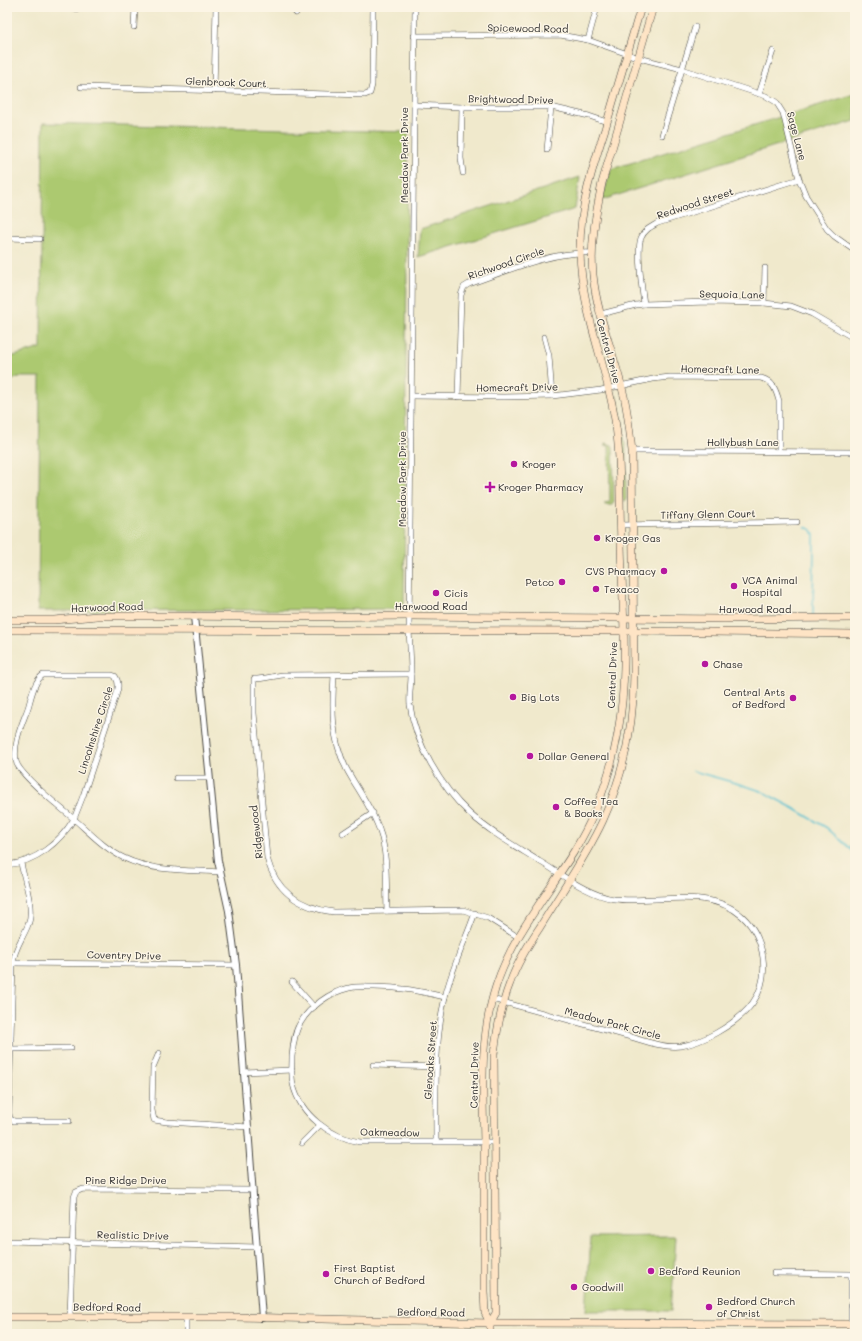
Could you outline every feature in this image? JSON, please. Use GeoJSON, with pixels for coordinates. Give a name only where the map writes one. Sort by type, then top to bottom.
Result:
{"type":"FeatureCollection","features":[{"type":"Feature","properties":{"kind":"main road","name":"Central Drive"},"geometry":{"type":"LineString","coordinates":[[490,1334],[490,1323],[485,1313],[482,1059],[484,1036],[492,999],[497,984],[518,937],[588,827],[611,765],[619,722],[624,678],[624,631],[619,448],[613,407],[586,302],[582,278],[580,235],[586,191],[641,7]]}},
{"type":"Feature","properties":{"kind":"main road","name":"Central Drive"},"geometry":{"type":"LineString","coordinates":[[490,1323],[496,1313],[494,1054],[503,1002],[510,982],[525,950],[590,846],[605,816],[623,764],[634,694],[632,451],[629,421],[601,314],[593,275],[592,253],[597,209],[602,183],[653,7]]}},
{"type":"Feature","properties":{"kind":"main road","name":"Harwood Road"},"geometry":{"type":"LineString","coordinates":[[7,620],[54,620],[97,616],[410,616],[749,619],[855,618]]}},
{"type":"Feature","properties":{"kind":"main road"},"geometry":{"type":"LineString","coordinates":[[512,617],[513,631]]}},
{"type":"Feature","properties":{"kind":"main road"},"geometry":{"type":"LineString","coordinates":[[749,619],[749,633]]}},
{"type":"Feature","properties":{"kind":"main road"},"geometry":{"type":"LineString","coordinates":[[7,630],[634,631],[855,634]]}},
{"type":"Feature","properties":{"kind":"main road"},"geometry":{"type":"LineString","coordinates":[[619,722],[630,724]]}},
{"type":"Feature","properties":{"kind":"main road"},"geometry":{"type":"LineString","coordinates":[[594,812],[605,816]]}},
{"type":"Feature","properties":{"kind":"main road","name":"Bedford Road"},"geometry":{"type":"LineString","coordinates":[[7,1317],[186,1317],[490,1323],[853,1324]]}},
{"type":"Feature","properties":{"kind":"street"},"geometry":{"type":"LineString","coordinates":[[134,27],[136,15],[135,7]]}},
{"type":"Feature","properties":{"kind":"street"},"geometry":{"type":"LineString","coordinates":[[214,91],[216,7]]}},
{"type":"Feature","properties":{"kind":"street"},"geometry":{"type":"LineString","coordinates":[[291,7],[296,13]]}},
{"type":"Feature","properties":{"kind":"street","name":"Glenbrook Court"},"geometry":{"type":"LineString","coordinates":[[81,87],[361,96],[370,93],[372,85],[373,7]]}},
{"type":"Feature","properties":{"kind":"street","name":"Meadow Park Drive"},"geometry":{"type":"LineString","coordinates":[[414,7],[409,631],[411,674],[410,703],[418,737],[430,763],[450,793],[466,811],[490,830],[569,880]]}},
{"type":"Feature","properties":{"kind":"street"},"geometry":{"type":"LineString","coordinates":[[588,40],[597,7]]}},
{"type":"Feature","properties":{"kind":"street"},"geometry":{"type":"LineString","coordinates":[[662,134],[694,27]]}},
{"type":"Feature","properties":{"kind":"street","name":"Spicewood Road"},"geometry":{"type":"LineString","coordinates":[[414,36],[560,35],[588,40],[639,58]]}},
{"type":"Feature","properties":{"kind":"street"},"geometry":{"type":"LineString","coordinates":[[759,94],[773,51]]}},
{"type":"Feature","properties":{"kind":"street","name":"Sage Lane"},"geometry":{"type":"LineString","coordinates":[[639,58],[682,69],[759,94],[776,102],[783,113],[799,179],[806,196],[827,229],[855,251]]}},
{"type":"Feature","properties":{"kind":"street","name":"Brightwood Drive"},"geometry":{"type":"LineString","coordinates":[[414,105],[462,107],[551,107],[589,116],[606,122]]}},
{"type":"Feature","properties":{"kind":"street"},"geometry":{"type":"LineString","coordinates":[[462,107],[461,158],[463,173]]}},
{"type":"Feature","properties":{"kind":"street"},"geometry":{"type":"LineString","coordinates":[[547,150],[551,107]]}},
{"type":"Feature","properties":{"kind":"street","name":"Redwood Street"},"geometry":{"type":"LineString","coordinates":[[644,304],[639,249],[641,238],[648,229],[658,223],[799,179]]}},
{"type":"Feature","properties":{"kind":"street"},"geometry":{"type":"LineString","coordinates":[[7,238],[40,239]]}},
{"type":"Feature","properties":{"kind":"street","name":"Richwood Circle"},"geometry":{"type":"LineString","coordinates":[[458,397],[461,295],[464,287],[469,284],[551,257],[592,253]]}},
{"type":"Feature","properties":{"kind":"street"},"geometry":{"type":"LineString","coordinates":[[764,303],[766,268]]}},
{"type":"Feature","properties":{"kind":"street","name":"Sequoia Lane"},"geometry":{"type":"LineString","coordinates":[[601,314],[644,304],[708,302],[778,304],[800,309],[812,314],[855,339]]}},
{"type":"Feature","properties":{"kind":"street"},"geometry":{"type":"LineString","coordinates":[[544,337],[549,356],[552,396]]}},
{"type":"Feature","properties":{"kind":"street","name":"Homecraft Lane"},"geometry":{"type":"LineString","coordinates":[[621,386],[653,378],[670,377],[765,379],[771,382],[774,386],[779,401],[779,451]]}},
{"type":"Feature","properties":{"kind":"street","name":"Homecraft Drive"},"geometry":{"type":"LineString","coordinates":[[412,396],[552,396],[572,395],[621,386]]}},
{"type":"Feature","properties":{"kind":"street","name":"Hollybush Lane"},"geometry":{"type":"LineString","coordinates":[[632,451],[855,452]]}},
{"type":"Feature","properties":{"kind":"street","name":"Tiffany Glenn Court"},"geometry":{"type":"LineString","coordinates":[[620,525],[797,522]]}},
{"type":"Feature","properties":{"kind":"street"},"geometry":{"type":"LineString","coordinates":[[194,616],[216,842],[220,872],[229,911],[236,966],[258,1247],[262,1318]]}},
{"type":"Feature","properties":{"kind":"street","name":"Lincolnshire Circle"},"geometry":{"type":"LineString","coordinates":[[49,674],[112,675],[117,678],[119,688],[74,819],[38,788],[19,767],[16,760],[15,745],[40,677],[49,674]]}},
{"type":"Feature","properties":{"kind":"street","name":"Ridgewood"},"geometry":{"type":"LineString","coordinates":[[411,674],[283,675],[271,676],[264,679],[254,679],[254,713],[267,858],[274,876],[285,892],[303,904],[320,910],[334,912],[454,910],[475,913],[488,918],[518,937]]}},
{"type":"Feature","properties":{"kind":"street"},"geometry":{"type":"LineString","coordinates":[[334,675],[332,710],[336,739],[346,768],[373,813],[381,834],[386,872],[387,911]]}},
{"type":"Feature","properties":{"kind":"street"},"geometry":{"type":"LineString","coordinates":[[176,778],[209,778]]}},
{"type":"Feature","properties":{"kind":"street"},"geometry":{"type":"LineString","coordinates":[[343,833],[373,813]]}},
{"type":"Feature","properties":{"kind":"street"},"geometry":{"type":"LineString","coordinates":[[7,865],[21,863],[45,851],[66,832],[74,819],[102,843],[125,859],[163,868],[220,872]]}},
{"type":"Feature","properties":{"kind":"street"},"geometry":{"type":"LineString","coordinates":[[21,863],[29,903],[30,920],[13,957],[10,1119],[14,1121],[69,1121]]}},
{"type":"Feature","properties":{"kind":"street","name":"Meadow Park Circle"},"geometry":{"type":"LineString","coordinates":[[492,999],[651,1043],[671,1047],[694,1043],[721,1030],[743,1015],[756,999],[763,980],[764,969],[760,944],[749,924],[741,915],[731,908],[722,904],[701,899],[612,898],[594,892],[569,880]]}},
{"type":"Feature","properties":{"kind":"street","name":"Glenoaks Street"},"geometry":{"type":"LineString","coordinates":[[436,1141],[438,1044],[445,997],[450,979],[475,913]]}},
{"type":"Feature","properties":{"kind":"street","name":"Coventry Drive"},"geometry":{"type":"LineString","coordinates":[[13,963],[236,966]]}},
{"type":"Feature","properties":{"kind":"street"},"geometry":{"type":"LineString","coordinates":[[292,982],[314,1007]]}},
{"type":"Feature","properties":{"kind":"street","name":"Oakmeadow"},"geometry":{"type":"LineString","coordinates":[[445,997],[410,988],[396,987],[351,988],[338,991],[325,998],[314,1007],[299,1025],[295,1035],[292,1070],[296,1095],[305,1109],[320,1125],[351,1140],[360,1142],[495,1142]]}},
{"type":"Feature","properties":{"kind":"street"},"geometry":{"type":"LineString","coordinates":[[11,1049],[71,1048]]}},
{"type":"Feature","properties":{"kind":"street"},"geometry":{"type":"LineString","coordinates":[[159,1054],[152,1067],[152,1110],[154,1120],[249,1126]]}},
{"type":"Feature","properties":{"kind":"street"},"geometry":{"type":"LineString","coordinates":[[373,1065],[437,1067]]}},
{"type":"Feature","properties":{"kind":"street"},"geometry":{"type":"LineString","coordinates":[[245,1072],[292,1070]]}},
{"type":"Feature","properties":{"kind":"street"},"geometry":{"type":"LineString","coordinates":[[302,1143],[320,1125]]}},
{"type":"Feature","properties":{"kind":"street","name":"Pine Ridge Drive"},"geometry":{"type":"LineString","coordinates":[[70,1316],[74,1197],[76,1192],[80,1189],[253,1190]]}},
{"type":"Feature","properties":{"kind":"street","name":"Realistic Drive"},"geometry":{"type":"LineString","coordinates":[[7,1241],[258,1247]]}},
{"type":"Feature","properties":{"kind":"street"},"geometry":{"type":"LineString","coordinates":[[774,1273],[851,1274],[853,1324],[851,1334]]}},
{"type":"Feature","properties":{"kind":"street"},"geometry":{"type":"LineString","coordinates":[[186,1317],[186,1334]]}},
{"type":"Feature","properties":{"kind":"green space"},"geometry":{"type":"Polygon","coordinates":[[[855,94],[855,121],[602,200],[611,169],[855,94]]]}},
{"type":"Feature","properties":{"kind":"green space"},"geometry":{"type":"Polygon","coordinates":[[[43,123],[408,132],[404,609],[38,611],[40,377],[18,377],[7,383],[7,358],[41,348],[43,123]]]}},
{"type":"Feature","properties":{"kind":"green space"},"geometry":{"type":"Polygon","coordinates":[[[580,177],[575,209],[418,257],[420,229],[580,177]]]}},
{"type":"Feature","properties":{"kind":"green space"},"geometry":{"type":"Polygon","coordinates":[[[616,396],[626,448],[626,500],[624,501],[622,498],[621,430],[616,396]]]}},
{"type":"Feature","properties":{"kind":"green space"},"geometry":{"type":"Polygon","coordinates":[[[605,443],[612,445],[613,447],[614,502],[612,505],[605,505],[605,503],[610,502],[609,446],[605,445],[605,443]]]}},
{"type":"Feature","properties":{"kind":"green space"},"geometry":{"type":"Polygon","coordinates":[[[676,1236],[671,1311],[586,1311],[591,1237],[676,1236]]]}},
{"type":"Feature","properties":{"kind":"waterway"},"geometry":{"type":"LineString","coordinates":[[805,527],[812,530],[814,535],[813,616]]}},
{"type":"Feature","properties":{"kind":"waterway"},"geometry":{"type":"LineString","coordinates":[[693,771],[761,791],[827,828],[855,853]]}},
{"type":"Feature","properties":{"kind":"waterway"},"geometry":{"type":"LineString","coordinates":[[850,848],[855,838]]}},
{"type":"Feature","properties":{"kind":"place","name":"Kroger"},"geometry":{"type":"Point","coordinates":[514,464]}},
{"type":"Feature","properties":{"kind":"place","name":"Kroger Pharmacy"},"geometry":{"type":"Point","coordinates":[490,487]}},
{"type":"Feature","properties":{"kind":"place","name":"Kroger Gas"},"geometry":{"type":"Point","coordinates":[597,538]}},
{"type":"Feature","properties":{"kind":"place","name":"CVS Pharmacy"},"geometry":{"type":"Point","coordinates":[664,571]}},
{"type":"Feature","properties":{"kind":"place","name":"Petco"},"geometry":{"type":"Point","coordinates":[562,582]}},
{"type":"Feature","properties":{"kind":"place","name":"VCA Animal Hospital"},"geometry":{"type":"Point","coordinates":[734,586]}},
{"type":"Feature","properties":{"kind":"place","name":"Texaco"},"geometry":{"type":"Point","coordinates":[596,589]}},
{"type":"Feature","properties":{"kind":"place","name":"Cicis"},"geometry":{"type":"Point","coordinates":[436,593]}},
{"type":"Feature","properties":{"kind":"place","name":"Chase"},"geometry":{"type":"Point","coordinates":[705,664]}},
{"type":"Feature","properties":{"kind":"place","name":"Big Lots"},"geometry":{"type":"Point","coordinates":[513,697]}},
{"type":"Feature","properties":{"kind":"place","name":"Central Arts of Bedford"},"geometry":{"type":"Point","coordinates":[793,698]}},
{"type":"Feature","properties":{"kind":"place","name":"Dollar General"},"geometry":{"type":"Point","coordinates":[530,756]}},
{"type":"Feature","properties":{"kind":"place","name":"Coffee Tea & Books"},"geometry":{"type":"Point","coordinates":[556,807]}},
{"type":"Feature","properties":{"kind":"place","name":"Bedford Reunion"},"geometry":{"type":"Point","coordinates":[651,1271]}},
{"type":"Feature","properties":{"kind":"place","name":"First Baptist Church of Bedford"},"geometry":{"type":"Point","coordinates":[326,1274]}},
{"type":"Feature","properties":{"kind":"place","name":"Goodwill"},"geometry":{"type":"Point","coordinates":[574,1287]}},
{"type":"Feature","properties":{"kind":"place","name":"Bedford Church of Christ"},"geometry":{"type":"Point","coordinates":[709,1307]}}]}
